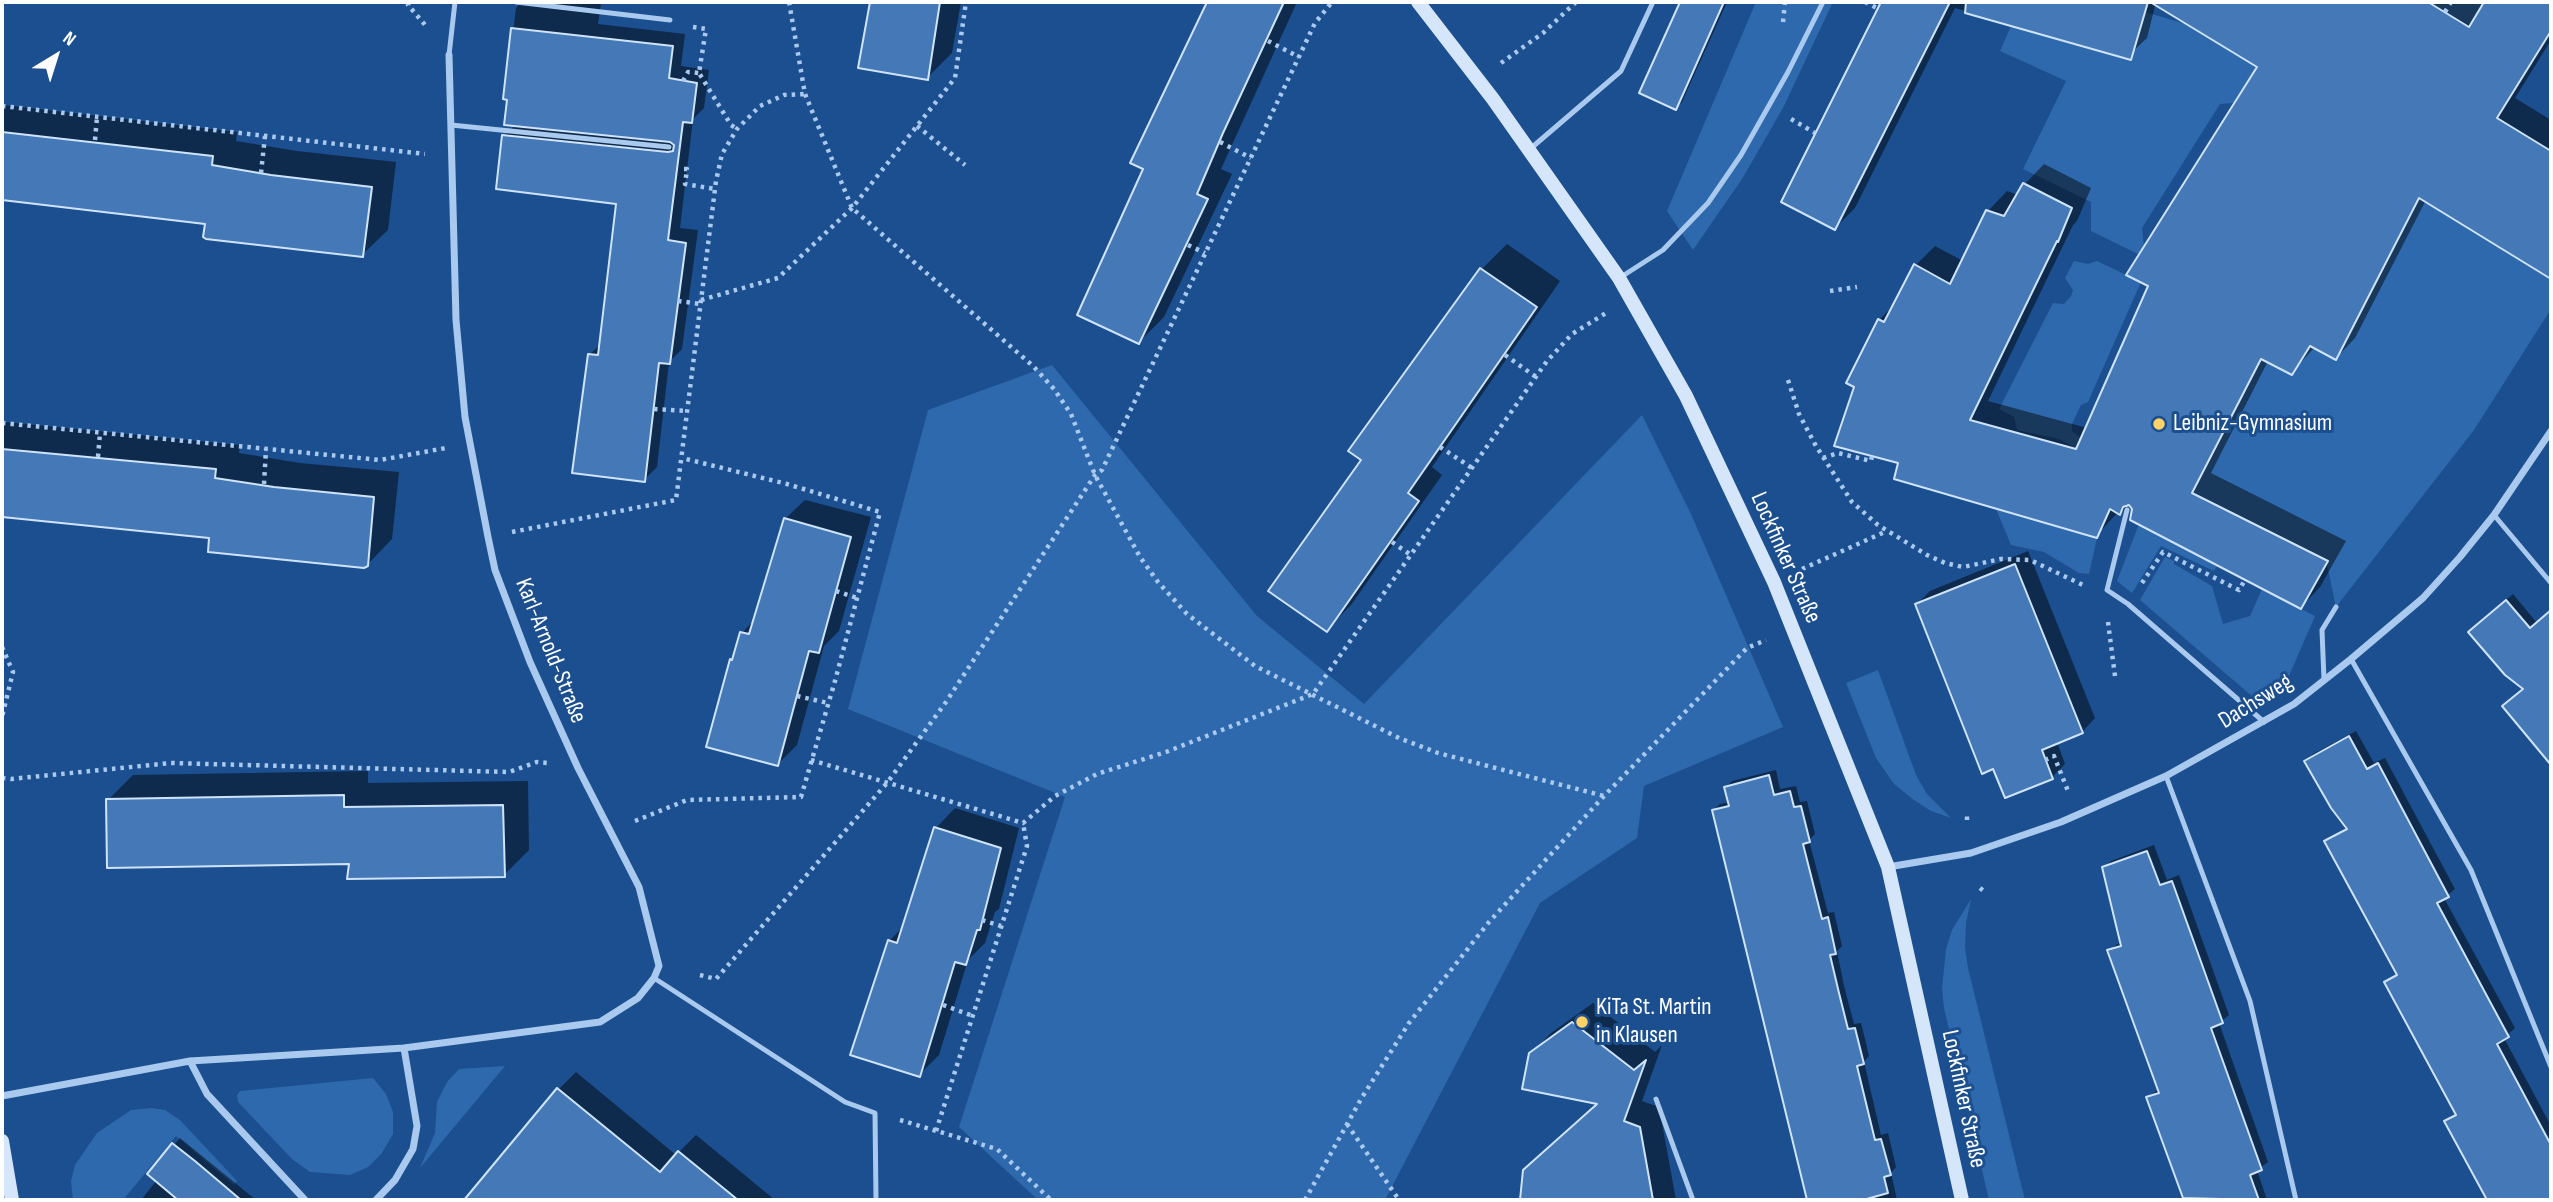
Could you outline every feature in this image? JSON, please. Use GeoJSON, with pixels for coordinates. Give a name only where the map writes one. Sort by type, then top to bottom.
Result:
{"type":"FeatureCollection","features":[{"type":"Feature","properties":{"kind":"street","name":"Lockfinker Straße"},"geometry":{"type":"LineString","coordinates":[[1418,2],[1530,149],[1619,278],[1686,396],[1774,582],[1888,867],[1962,1200]]}},
{"type":"Feature","properties":{"kind":"street","name":"Karl-Arnold-Straße"},"geometry":{"type":"LineString","coordinates":[[449,54],[456,320],[470,443],[495,570],[530,662],[578,768],[639,887],[659,966],[654,978]]}},
{"type":"Feature","properties":{"kind":"street","name":"Dachsweg"},"geometry":{"type":"LineString","coordinates":[[1888,867],[1971,853],[2061,822],[2166,776],[2294,704],[2423,598],[2494,514],[2551,431]]}},
{"type":"Feature","properties":{"kind":"street"},"geometry":{"type":"LineString","coordinates":[[2,1096],[190,1062],[404,1048],[600,1023],[638,998],[654,978]]}},
{"type":"Feature","properties":{"kind":"street"},"geometry":{"type":"LineString","coordinates":[[376,1200],[395,1180],[412,1149],[415,1137],[417,1126],[404,1048]]}},
{"type":"Feature","properties":{"kind":"street"},"geometry":{"type":"LineString","coordinates":[[190,1062],[207,1094],[305,1200]]}},
{"type":"Feature","properties":{"kind":"street"},"geometry":{"type":"LineString","coordinates":[[2,1141],[12,1200]]}},
{"type":"Feature","properties":{"kind":"lane"},"geometry":{"type":"LineString","coordinates":[[449,54],[455,2]]}},
{"type":"Feature","properties":{"kind":"lane"},"geometry":{"type":"LineString","coordinates":[[516,2],[670,20]]}},
{"type":"Feature","properties":{"kind":"lane"},"geometry":{"type":"LineString","coordinates":[[1530,149],[1621,71],[1653,2]]}},
{"type":"Feature","properties":{"kind":"lane"},"geometry":{"type":"LineString","coordinates":[[1619,278],[1663,250],[1707,203],[1741,155],[1788,72],[1823,2]]}},
{"type":"Feature","properties":{"kind":"lane"},"geometry":{"type":"LineString","coordinates":[[451,125],[669,147]]}},
{"type":"Feature","properties":{"kind":"lane"},"geometry":{"type":"LineString","coordinates":[[2127,510],[2107,590],[2128,604],[2264,722]]}},
{"type":"Feature","properties":{"kind":"lane"},"geometry":{"type":"LineString","coordinates":[[2494,514],[2551,583]]}},
{"type":"Feature","properties":{"kind":"lane"},"geometry":{"type":"LineString","coordinates":[[2324,681],[2322,630],[2336,607]]}},
{"type":"Feature","properties":{"kind":"lane"},"geometry":{"type":"LineString","coordinates":[[2351,659],[2471,870],[2551,1067]]}},
{"type":"Feature","properties":{"kind":"lane"},"geometry":{"type":"LineString","coordinates":[[2166,776],[2250,1001],[2296,1200]]}},
{"type":"Feature","properties":{"kind":"lane"},"geometry":{"type":"LineString","coordinates":[[654,978],[845,1102],[875,1113],[876,1200]]}},
{"type":"Feature","properties":{"kind":"lane"},"geometry":{"type":"LineString","coordinates":[[1656,1099],[1693,1200]]}},
{"type":"Feature","properties":{"kind":"path"},"geometry":{"type":"LineString","coordinates":[[789,2],[805,93],[852,208],[1033,366],[1054,389],[1071,414],[1095,475],[1140,557],[1187,614],[1255,666],[1399,738],[1438,753],[1604,796]]}},
{"type":"Feature","properties":{"kind":"path"},"geometry":{"type":"LineString","coordinates":[[678,300],[701,302],[778,278],[852,208],[955,78],[966,2]]}},
{"type":"Feature","properties":{"kind":"path"},"geometry":{"type":"LineString","coordinates":[[716,979],[887,783],[946,702],[1095,475],[1102,470],[1315,23],[1332,2]]}},
{"type":"Feature","properties":{"kind":"path"},"geometry":{"type":"LineString","coordinates":[[1479,80],[1543,33],[1576,2]]}},
{"type":"Feature","properties":{"kind":"path"},"geometry":{"type":"LineString","coordinates":[[1865,2],[1877,8]]}},
{"type":"Feature","properties":{"kind":"path"},"geometry":{"type":"LineString","coordinates":[[2445,12],[2451,2]]}},
{"type":"Feature","properties":{"kind":"path"},"geometry":{"type":"LineString","coordinates":[[687,26],[706,29],[699,73],[731,125],[737,130]]}},
{"type":"Feature","properties":{"kind":"path"},"geometry":{"type":"LineString","coordinates":[[1268,41],[1299,57]]}},
{"type":"Feature","properties":{"kind":"path"},"geometry":{"type":"LineString","coordinates":[[683,81],[688,72],[699,73]]}},
{"type":"Feature","properties":{"kind":"path"},"geometry":{"type":"LineString","coordinates":[[519,531],[676,500],[715,189],[722,154],[749,116],[771,100],[784,95],[805,93]]}},
{"type":"Feature","properties":{"kind":"path"},"geometry":{"type":"LineString","coordinates":[[2,106],[452,157]]}},
{"type":"Feature","properties":{"kind":"path"},"geometry":{"type":"LineString","coordinates":[[95,140],[97,117]]}},
{"type":"Feature","properties":{"kind":"path"},"geometry":{"type":"LineString","coordinates":[[917,126],[965,165]]}},
{"type":"Feature","properties":{"kind":"path"},"geometry":{"type":"LineString","coordinates":[[261,173],[265,136]]}},
{"type":"Feature","properties":{"kind":"path"},"geometry":{"type":"LineString","coordinates":[[1220,142],[1251,158]]}},
{"type":"Feature","properties":{"kind":"path"},"geometry":{"type":"LineString","coordinates":[[687,169],[685,184],[715,189]]}},
{"type":"Feature","properties":{"kind":"path"},"geometry":{"type":"LineString","coordinates":[[1188,244],[1205,253]]}},
{"type":"Feature","properties":{"kind":"path"},"geometry":{"type":"LineString","coordinates":[[1830,291],[1857,287]]}},
{"type":"Feature","properties":{"kind":"path"},"geometry":{"type":"LineString","coordinates":[[1023,823],[1055,796],[1097,774],[1167,752],[1313,694],[1556,349],[1572,334],[1590,324]]}},
{"type":"Feature","properties":{"kind":"path"},"geometry":{"type":"LineString","coordinates":[[1505,355],[1536,377]]}},
{"type":"Feature","properties":{"kind":"path"},"geometry":{"type":"LineString","coordinates":[[1788,380],[1799,414],[1823,458],[1852,502],[1887,531],[1945,563],[1963,567],[2001,559],[2030,560],[2076,583],[2107,590],[2115,676]]}},
{"type":"Feature","properties":{"kind":"path"},"geometry":{"type":"LineString","coordinates":[[654,410],[686,411]]}},
{"type":"Feature","properties":{"kind":"path"},"geometry":{"type":"LineString","coordinates":[[2,423],[380,460],[470,443]]}},
{"type":"Feature","properties":{"kind":"path"},"geometry":{"type":"LineString","coordinates":[[98,457],[100,433]]}},
{"type":"Feature","properties":{"kind":"path"},"geometry":{"type":"LineString","coordinates":[[1440,447],[1472,468]]}},
{"type":"Feature","properties":{"kind":"path"},"geometry":{"type":"LineString","coordinates":[[264,484],[266,449]]}},
{"type":"Feature","properties":{"kind":"path"},"geometry":{"type":"LineString","coordinates":[[1823,458],[1838,453],[1871,461],[1872,456]]}},
{"type":"Feature","properties":{"kind":"path"},"geometry":{"type":"LineString","coordinates":[[665,808],[687,800],[801,797],[880,512],[787,484],[682,458]]}},
{"type":"Feature","properties":{"kind":"path"},"geometry":{"type":"LineString","coordinates":[[1800,569],[1887,531]]}},
{"type":"Feature","properties":{"kind":"path"},"geometry":{"type":"LineString","coordinates":[[1392,542],[1411,555]]}},
{"type":"Feature","properties":{"kind":"path"},"geometry":{"type":"LineString","coordinates":[[2128,604],[2163,552],[2239,590],[2245,580]]}},
{"type":"Feature","properties":{"kind":"path"},"geometry":{"type":"LineString","coordinates":[[836,592],[857,598]]}},
{"type":"Feature","properties":{"kind":"path"},"geometry":{"type":"LineString","coordinates":[[1306,1200],[1347,1124],[1417,1013],[1489,922],[1604,796],[1747,648],[1761,642]]}},
{"type":"Feature","properties":{"kind":"path"},"geometry":{"type":"LineString","coordinates":[[2,647],[13,672],[2,717]]}},
{"type":"Feature","properties":{"kind":"path"},"geometry":{"type":"LineString","coordinates":[[797,696],[828,704]]}},
{"type":"Feature","properties":{"kind":"path"},"geometry":{"type":"LineString","coordinates":[[2046,760],[2054,756],[2070,795]]}},
{"type":"Feature","properties":{"kind":"path"},"geometry":{"type":"LineString","coordinates":[[811,761],[1023,823]]}},
{"type":"Feature","properties":{"kind":"path"},"geometry":{"type":"LineString","coordinates":[[2,778],[171,763],[509,772],[537,762],[578,768]]}},
{"type":"Feature","properties":{"kind":"path"},"geometry":{"type":"LineString","coordinates":[[936,1131],[1027,846],[1023,823]]}},
{"type":"Feature","properties":{"kind":"path"},"geometry":{"type":"LineString","coordinates":[[1980,888],[1986,894]]}},
{"type":"Feature","properties":{"kind":"path"},"geometry":{"type":"LineString","coordinates":[[982,920],[1001,926]]}},
{"type":"Feature","properties":{"kind":"path"},"geometry":{"type":"LineString","coordinates":[[943,1005],[973,1016]]}},
{"type":"Feature","properties":{"kind":"path"},"geometry":{"type":"LineString","coordinates":[[875,1113],[997,1149],[1051,1200]]}},
{"type":"Feature","properties":{"kind":"path"},"geometry":{"type":"LineString","coordinates":[[1347,1124],[1399,1200]]}},
{"type":"Feature","properties":{"kind":"shaded area"},"geometry":{"type":"Polygon","coordinates":[[[1756,2],[1833,2],[1783,108],[1742,179],[1693,250],[1667,211],[1756,2]]]}},
{"type":"Feature","properties":{"kind":"shaded area"},"geometry":{"type":"Polygon","coordinates":[[[2048,2],[2086,2],[2075,43],[2131,60],[2145,12],[2189,25],[2232,52],[2262,59],[2233,103],[2220,104],[2142,228],[2144,247],[2140,255],[2091,231],[2091,202],[2023,169],[2066,81],[2000,51],[2011,26],[2039,33],[2048,2]]]}},
{"type":"Feature","properties":{"kind":"shaded area"},"geometry":{"type":"Polygon","coordinates":[[[2428,2],[2484,2],[2470,25],[2428,2]]]}},
{"type":"Feature","properties":{"kind":"shaded area"},"geometry":{"type":"Polygon","coordinates":[[[2391,124],[2424,201],[2551,279],[2551,309],[2474,430],[2336,607],[2326,560],[2193,493],[2260,359],[2289,336],[2336,360],[2392,251],[2340,222],[2391,124]]]}},
{"type":"Feature","properties":{"kind":"shaded area"},"geometry":{"type":"Polygon","coordinates":[[[2074,261],[2088,264],[2097,261],[2141,282],[2088,402],[2081,405],[2072,424],[2072,431],[2084,440],[2079,450],[2059,439],[2017,430],[2014,417],[1999,409],[2053,303],[2064,304],[2071,296],[2073,290],[2065,278],[2074,261]]]}},
{"type":"Feature","properties":{"kind":"shaded area"},"geometry":{"type":"Polygon","coordinates":[[[1052,365],[1257,616],[1364,704],[1642,415],[1691,514],[1783,727],[1644,786],[1637,838],[1540,903],[1385,1200],[1038,1200],[959,1127],[1065,797],[848,709],[928,410],[1052,365]]]}},
{"type":"Feature","properties":{"kind":"shaded area"},"geometry":{"type":"Polygon","coordinates":[[[1996,509],[2097,538],[2089,574],[2079,573],[2044,552],[2011,545],[1996,509]]]}},
{"type":"Feature","properties":{"kind":"shaded area"},"geometry":{"type":"Polygon","coordinates":[[[2139,524],[2217,566],[2214,571],[2161,546],[2132,593],[2117,581],[2139,524]]]}},
{"type":"Feature","properties":{"kind":"shaded area"},"geometry":{"type":"Polygon","coordinates":[[[2165,557],[2212,586],[2223,624],[2250,616],[2262,589],[2315,616],[2289,676],[2253,697],[2140,600],[2165,557]]]}},
{"type":"Feature","properties":{"kind":"shaded area"},"geometry":{"type":"Polygon","coordinates":[[[1878,670],[1916,775],[1927,794],[1951,818],[1931,811],[1894,784],[1876,758],[1846,683],[1878,670]]]}},
{"type":"Feature","properties":{"kind":"shaded area"},"geometry":{"type":"Polygon","coordinates":[[[1971,899],[1966,923],[1965,948],[1968,968],[2025,1200],[1989,1200],[1944,1008],[1942,989],[1946,949],[1952,930],[1971,899]]]}},
{"type":"Feature","properties":{"kind":"shaded area"},"geometry":{"type":"Polygon","coordinates":[[[505,1066],[420,1168],[435,1133],[437,1102],[447,1082],[459,1069],[505,1066]]]}},
{"type":"Feature","properties":{"kind":"shaded area"},"geometry":{"type":"Polygon","coordinates":[[[373,1078],[386,1094],[393,1112],[393,1134],[382,1153],[368,1167],[350,1175],[310,1172],[292,1159],[238,1102],[237,1095],[240,1091],[373,1078]]]}},
{"type":"Feature","properties":{"kind":"shaded area"},"geometry":{"type":"Polygon","coordinates":[[[131,1110],[165,1110],[180,1120],[237,1181],[234,1185],[176,1136],[123,1200],[73,1200],[71,1181],[75,1165],[97,1133],[131,1110]]]}},
{"type":"Feature","properties":{"kind":"building"},"geometry":{"type":"Polygon","coordinates":[[[870,2],[940,2],[928,80],[858,68],[870,2]]]}},
{"type":"Feature","properties":{"kind":"building"},"geometry":{"type":"Polygon","coordinates":[[[1207,2],[1284,2],[1197,194],[1208,199],[1139,344],[1077,315],[1143,169],[1130,163],[1207,2]]]}},
{"type":"Feature","properties":{"kind":"building"},"geometry":{"type":"Polygon","coordinates":[[[1680,2],[1724,2],[1676,110],[1639,93],[1680,2]]]}},
{"type":"Feature","properties":{"kind":"building"},"geometry":{"type":"Polygon","coordinates":[[[1881,2],[1950,2],[1835,230],[1781,202],[1881,2]]]}},
{"type":"Feature","properties":{"kind":"building"},"geometry":{"type":"Polygon","coordinates":[[[1966,2],[2148,2],[2131,60],[1965,13],[1966,2]]]}},
{"type":"Feature","properties":{"kind":"building"},"geometry":{"type":"Polygon","coordinates":[[[2150,2],[2428,2],[2469,27],[2484,2],[2551,2],[2551,31],[2497,118],[2551,151],[2551,279],[2419,198],[2336,360],[2310,346],[2292,375],[2261,359],[2192,493],[2328,561],[2301,609],[2130,520],[2132,509],[2129,505],[2123,507],[2120,515],[2110,509],[2097,538],[1894,479],[1898,463],[1834,446],[1854,387],[1846,383],[1878,319],[1884,322],[1914,264],[1950,284],[1986,210],[2004,216],[2023,183],[2072,208],[2058,242],[1970,420],[2076,449],[2148,286],[2126,275],[2257,67],[2150,2]]]}},
{"type":"Feature","properties":{"kind":"building"},"geometry":{"type":"Polygon","coordinates":[[[511,28],[673,46],[669,78],[697,83],[692,123],[683,122],[668,240],[686,243],[670,364],[659,363],[645,482],[572,473],[588,354],[598,355],[616,204],[496,189],[502,135],[668,152],[673,151],[674,145],[670,142],[504,125],[507,100],[503,99],[511,28]]]}},
{"type":"Feature","properties":{"kind":"building"},"geometry":{"type":"Polygon","coordinates":[[[2,132],[213,156],[212,165],[372,187],[363,257],[206,239],[203,237],[205,224],[2,200],[2,132]]]}},
{"type":"Feature","properties":{"kind":"building"},"geometry":{"type":"Polygon","coordinates":[[[1480,268],[1537,307],[1408,493],[1419,501],[1327,632],[1268,591],[1361,460],[1348,451],[1480,268]]]}},
{"type":"Feature","properties":{"kind":"building"},"geometry":{"type":"Polygon","coordinates":[[[2,449],[216,469],[215,478],[374,497],[368,566],[364,568],[208,552],[209,538],[2,517],[2,449]]]}},
{"type":"Feature","properties":{"kind":"building"},"geometry":{"type":"Polygon","coordinates":[[[784,518],[851,537],[819,653],[809,651],[778,766],[706,747],[730,659],[732,660],[740,632],[749,634],[784,518]]]}},
{"type":"Feature","properties":{"kind":"building"},"geometry":{"type":"Polygon","coordinates":[[[2015,564],[2083,733],[2042,750],[2053,779],[2005,798],[1993,769],[1982,774],[1915,604],[2015,564]]]}},
{"type":"Feature","properties":{"kind":"building"},"geometry":{"type":"Polygon","coordinates":[[[2506,600],[2530,628],[2551,610],[2551,765],[2502,706],[2523,689],[2505,675],[2468,632],[2506,600]]]}},
{"type":"Feature","properties":{"kind":"building"},"geometry":{"type":"Polygon","coordinates":[[[2349,736],[2367,769],[2378,763],[2449,897],[2437,903],[2509,1037],[2497,1044],[2551,1145],[2551,1200],[2487,1200],[2444,1121],[2456,1115],[2384,982],[2397,975],[2324,841],[2347,829],[2331,808],[2304,761],[2349,736]]]}},
{"type":"Feature","properties":{"kind":"building"},"geometry":{"type":"Polygon","coordinates":[[[1769,775],[1774,795],[1790,791],[1794,807],[1801,806],[1810,842],[1803,844],[1822,919],[1828,917],[1836,954],[1830,955],[1839,993],[1848,1029],[1855,1028],[1864,1064],[1857,1066],[1875,1140],[1881,1139],[1891,1175],[1884,1177],[1888,1193],[1863,1200],[1807,1200],[1712,810],[1729,806],[1724,787],[1769,775]]]}},
{"type":"Feature","properties":{"kind":"building"},"geometry":{"type":"Polygon","coordinates":[[[344,795],[344,807],[503,805],[505,877],[347,879],[349,864],[107,868],[106,799],[344,795]]]}},
{"type":"Feature","properties":{"kind":"building"},"geometry":{"type":"Polygon","coordinates":[[[934,827],[1001,848],[980,930],[977,930],[966,965],[955,962],[920,1077],[850,1055],[888,940],[897,943],[934,827]]]}},
{"type":"Feature","properties":{"kind":"building"},"geometry":{"type":"Polygon","coordinates":[[[2147,851],[2160,885],[2172,881],[2223,1023],[2211,1028],[2262,1170],[2250,1175],[2259,1200],[2183,1198],[2146,1097],[2159,1093],[2107,950],[2121,946],[2102,867],[2147,851]]]}},
{"type":"Feature","properties":{"kind":"building"},"geometry":{"type":"Polygon","coordinates":[[[1572,1022],[1634,1070],[1646,1060],[1624,1121],[1640,1127],[1653,1200],[1520,1200],[1523,1170],[1597,1104],[1522,1089],[1529,1053],[1572,1022]]]}},
{"type":"Feature","properties":{"kind":"building"},"geometry":{"type":"Polygon","coordinates":[[[557,1088],[660,1172],[678,1151],[738,1200],[464,1200],[557,1088]]]}},
{"type":"Feature","properties":{"kind":"building"},"geometry":{"type":"Polygon","coordinates":[[[172,1143],[241,1200],[178,1200],[147,1174],[172,1143]]]}},
{"type":"Feature","properties":{"kind":"place","name":"Leibniz-Gymnasium"},"geometry":{"type":"Point","coordinates":[2159,424]}},
{"type":"Feature","properties":{"kind":"place","name":"KiTa St. Martin in Klausen"},"geometry":{"type":"Point","coordinates":[1582,1022]}}]}
